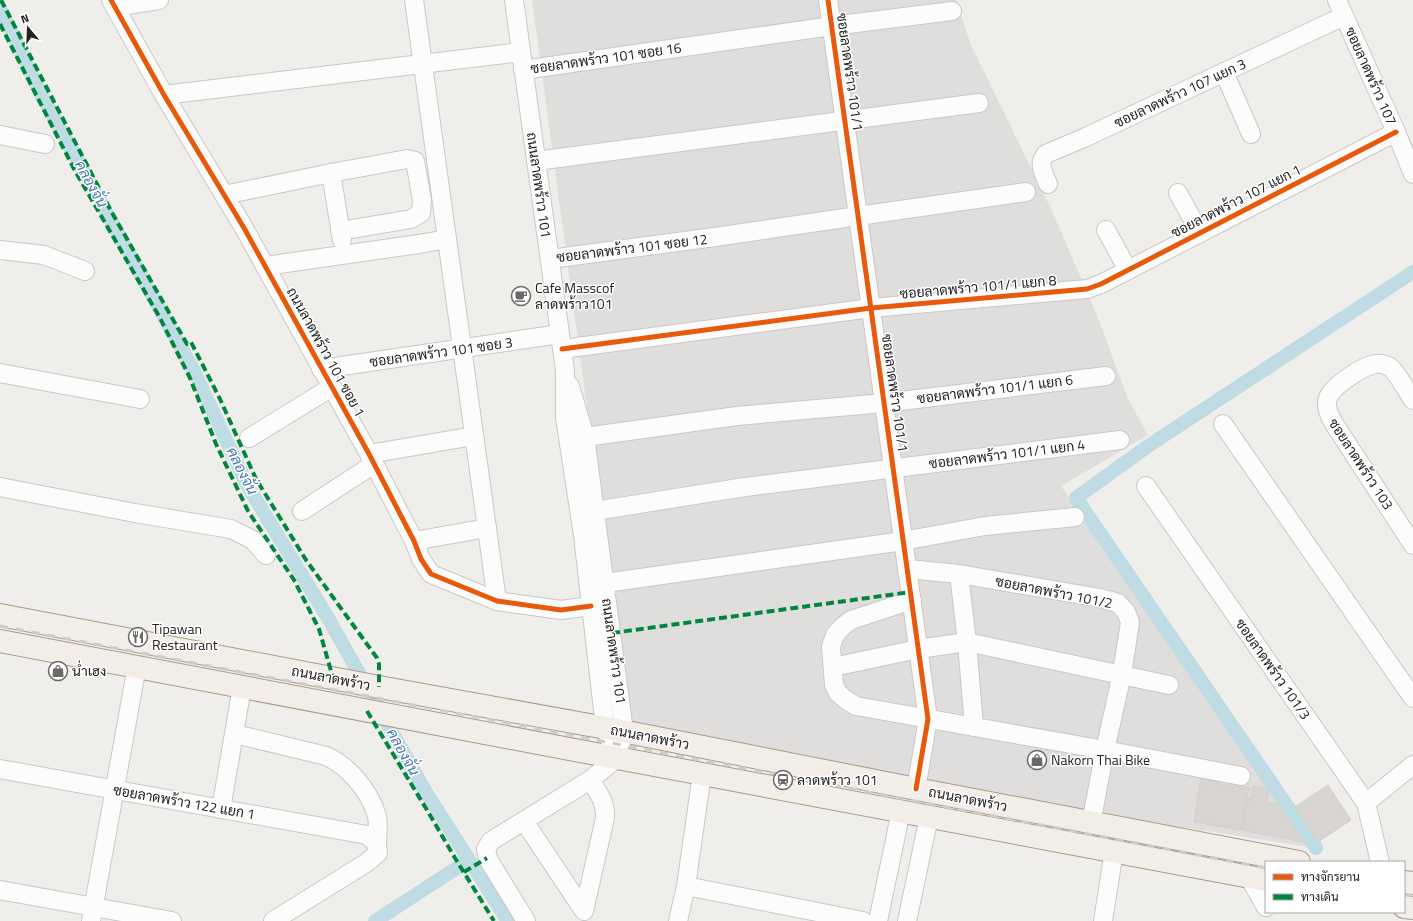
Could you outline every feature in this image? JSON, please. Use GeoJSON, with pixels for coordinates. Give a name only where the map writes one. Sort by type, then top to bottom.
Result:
{"type":"FeatureCollection","features":[{"type":"Feature","properties":{"kind":"main road","name":"ถนนลาดพร้าว"},"geometry":{"type":"LineString","coordinates":[[0,615],[356,683],[615,729],[916,789],[1294,861]]}},
{"type":"Feature","properties":{"kind":"main road","name":"ถนนลาดพร้าว"},"geometry":{"type":"LineString","coordinates":[[0,641],[1258,879]]}},
{"type":"Feature","properties":{"kind":"street"},"geometry":{"type":"LineString","coordinates":[[113,3],[159,0]]}},
{"type":"Feature","properties":{"kind":"street"},"geometry":{"type":"LineString","coordinates":[[414,0],[497,601]]}},
{"type":"Feature","properties":{"kind":"street","name":"ถนนลาดพร้าว 101"},"geometry":{"type":"LineString","coordinates":[[514,0],[565,370],[565,418],[583,535],[591,606],[615,729]]}},
{"type":"Feature","properties":{"kind":"street","name":"ซอยลาดพร้าว 101/1"},"geometry":{"type":"LineString","coordinates":[[828,0],[928,719],[916,789]]}},
{"type":"Feature","properties":{"kind":"street","name":"ถนนลาดพร้าว 101 ซอย 1"},"geometry":{"type":"LineString","coordinates":[[113,3],[164,95],[265,266],[372,459],[414,540],[421,559],[431,574],[497,601],[561,610],[591,606]]}},
{"type":"Feature","properties":{"kind":"street","name":"ซอยลาดพร้าว 107 แยก 3"},"geometry":{"type":"LineString","coordinates":[[1048,184],[1041,164],[1042,158],[1046,154],[1086,137],[1224,72],[1340,8]]}},
{"type":"Feature","properties":{"kind":"street","name":"ซอยลาดพร้าว 107"},"geometry":{"type":"LineString","coordinates":[[1340,8],[1411,165]]}},
{"type":"Feature","properties":{"kind":"street","name":"ซอยลาดพร้าว 101 ซอย 16"},"geometry":{"type":"LineString","coordinates":[[164,95],[422,65],[522,61],[688,46],[952,11]]}},
{"type":"Feature","properties":{"kind":"street"},"geometry":{"type":"LineString","coordinates":[[1224,72],[1251,134]]}},
{"type":"Feature","properties":{"kind":"street"},"geometry":{"type":"LineString","coordinates":[[536,161],[978,103]]}},
{"type":"Feature","properties":{"kind":"street","name":"ซอยลาดพร้าว 107 แยก 1"},"geometry":{"type":"LineString","coordinates":[[1087,289],[1101,284],[1396,132]]}},
{"type":"Feature","properties":{"kind":"street"},"geometry":{"type":"LineString","coordinates":[[0,135],[45,144]]}},
{"type":"Feature","properties":{"kind":"street"},"geometry":{"type":"LineString","coordinates":[[224,195],[331,173],[407,159],[414,161],[422,200],[421,213],[411,219],[381,224],[341,235],[331,173]]}},
{"type":"Feature","properties":{"kind":"street","name":"ซอยลาดพร้าว 101 ซอย 12"},"geometry":{"type":"LineString","coordinates":[[550,259],[715,238],[1026,192]]}},
{"type":"Feature","properties":{"kind":"street"},"geometry":{"type":"LineString","coordinates":[[1178,193],[1200,233]]}},
{"type":"Feature","properties":{"kind":"street"},"geometry":{"type":"LineString","coordinates":[[381,224],[385,249]]}},
{"type":"Feature","properties":{"kind":"street"},"geometry":{"type":"LineString","coordinates":[[1106,230],[1128,270]]}},
{"type":"Feature","properties":{"kind":"street"},"geometry":{"type":"LineString","coordinates":[[265,266],[447,239]]}},
{"type":"Feature","properties":{"kind":"street"},"geometry":{"type":"LineString","coordinates":[[0,250],[44,255],[85,271]]}},
{"type":"Feature","properties":{"kind":"street","name":"ซอยลาดพร้าว 101/1 แยก 8"},"geometry":{"type":"LineString","coordinates":[[726,328],[871,308],[1087,289]]}},
{"type":"Feature","properties":{"kind":"street","name":"ซอยลาดพร้าว 101 ซอย 3"},"geometry":{"type":"LineString","coordinates":[[321,369],[462,349],[726,328]]}},
{"type":"Feature","properties":{"kind":"street","name":"ซอยลาดพร้าว 103"},"geometry":{"type":"LineString","coordinates":[[1413,400],[1392,368],[1383,363],[1374,364],[1341,382],[1328,398],[1328,411],[1333,422],[1413,545]]}},
{"type":"Feature","properties":{"kind":"street","name":"ถนนลาดพร้าว 101"},"geometry":{"type":"LineString","coordinates":[[565,370],[585,437],[605,583],[616,758]]}},
{"type":"Feature","properties":{"kind":"street"},"geometry":{"type":"LineString","coordinates":[[0,373],[140,400]]}},
{"type":"Feature","properties":{"kind":"street","name":"ซอยลาดพร้าว 101/1 แยก 6"},"geometry":{"type":"LineString","coordinates":[[585,437],[737,416],[884,403],[1106,376]]}},
{"type":"Feature","properties":{"kind":"street"},"geometry":{"type":"LineString","coordinates":[[249,438],[332,387]]}},
{"type":"Feature","properties":{"kind":"street"},"geometry":{"type":"LineString","coordinates":[[1223,424],[1413,698]]}},
{"type":"Feature","properties":{"kind":"street"},"geometry":{"type":"LineString","coordinates":[[302,511],[372,459],[474,436]]}},
{"type":"Feature","properties":{"kind":"street","name":"ซอยลาดพร้าว 101/1 แยก 4"},"geometry":{"type":"LineString","coordinates":[[595,511],[745,487],[1120,440]]}},
{"type":"Feature","properties":{"kind":"street","name":"ซอยลาดพร้าว 101/3"},"geometry":{"type":"LineString","coordinates":[[1146,486],[1366,803],[1380,861]]}},
{"type":"Feature","properties":{"kind":"street"},"geometry":{"type":"LineString","coordinates":[[0,487],[135,513],[231,529],[253,540],[266,555]]}},
{"type":"Feature","properties":{"kind":"street"},"geometry":{"type":"LineString","coordinates":[[605,583],[903,541],[985,526],[1075,517]]}},
{"type":"Feature","properties":{"kind":"street"},"geometry":{"type":"LineString","coordinates":[[414,540],[486,528]]}},
{"type":"Feature","properties":{"kind":"street","name":"ซอยลาดพร้าว 101/2"},"geometry":{"type":"LineString","coordinates":[[907,569],[959,574],[1100,598],[1118,603],[1126,612],[1130,622],[1122,674],[1091,823]]}},
{"type":"Feature","properties":{"kind":"street"},"geometry":{"type":"LineString","coordinates":[[959,574],[967,642],[974,727]]}},
{"type":"Feature","properties":{"kind":"street"},"geometry":{"type":"LineString","coordinates":[[912,600],[851,620],[834,635],[831,647],[834,684],[838,693],[856,706],[1105,750],[1241,776]]}},
{"type":"Feature","properties":{"kind":"street"},"geometry":{"type":"LineString","coordinates":[[832,667],[918,649],[967,642],[1169,685]]}},
{"type":"Feature","properties":{"kind":"street"},"geometry":{"type":"LineString","coordinates":[[92,914],[137,666]]}},
{"type":"Feature","properties":{"kind":"street"},"geometry":{"type":"LineString","coordinates":[[220,809],[235,734],[242,687]]}},
{"type":"Feature","properties":{"kind":"street"},"geometry":{"type":"LineString","coordinates":[[235,734],[326,756],[336,760],[348,771],[364,791],[377,817],[372,840],[378,852],[366,863],[273,921]]}},
{"type":"Feature","properties":{"kind":"street"},"geometry":{"type":"LineString","coordinates":[[526,921],[488,859],[486,849],[491,841],[590,780],[616,758]]}},
{"type":"Feature","properties":{"kind":"street"},"geometry":{"type":"LineString","coordinates":[[1366,803],[1413,765]]}},
{"type":"Feature","properties":{"kind":"street","name":"ซอยลาดพร้าว 122 แยก 1"},"geometry":{"type":"LineString","coordinates":[[0,769],[220,809],[372,840]]}},
{"type":"Feature","properties":{"kind":"street"},"geometry":{"type":"LineString","coordinates":[[678,921],[686,886],[702,774]]}},
{"type":"Feature","properties":{"kind":"street"},"geometry":{"type":"LineString","coordinates":[[587,916],[606,810],[601,796],[590,780]]}},
{"type":"Feature","properties":{"kind":"street"},"geometry":{"type":"LineString","coordinates":[[878,921],[901,812]]}},
{"type":"Feature","properties":{"kind":"street"},"geometry":{"type":"LineString","coordinates":[[907,921],[929,817]]}},
{"type":"Feature","properties":{"kind":"street"},"geometry":{"type":"LineString","coordinates":[[524,821],[587,916]]}},
{"type":"Feature","properties":{"kind":"street"},"geometry":{"type":"LineString","coordinates":[[1103,921],[1114,851]]}},
{"type":"Feature","properties":{"kind":"street"},"geometry":{"type":"LineString","coordinates":[[1258,879],[1265,904]]}},
{"type":"Feature","properties":{"kind":"street"},"geometry":{"type":"LineString","coordinates":[[686,886],[863,921]]}},
{"type":"Feature","properties":{"kind":"street"},"geometry":{"type":"LineString","coordinates":[[0,890],[92,914],[172,921]]}},
{"type":"Feature","properties":{"kind":"shaded area"},"geometry":{"type":"Polygon","coordinates":[[[532,0],[956,0],[971,45],[1053,213],[1099,320],[1127,397],[1148,435],[1061,486],[1308,847],[632,741],[532,0]]]}},
{"type":"Feature","properties":{"kind":"building"},"geometry":{"type":"Polygon","coordinates":[[[1201,776],[1213,778],[1212,780],[1221,782],[1221,784],[1249,788],[1241,830],[1194,822],[1201,776]]]}},
{"type":"Feature","properties":{"kind":"building"},"geometry":{"type":"Polygon","coordinates":[[[1328,785],[1351,820],[1318,842],[1295,807],[1328,785]]]}},
{"type":"Feature","properties":{"kind":"building"},"geometry":{"type":"Polygon","coordinates":[[[1253,786],[1269,789],[1267,802],[1278,804],[1302,839],[1302,842],[1242,830],[1248,798],[1251,798],[1253,786]]]}},
{"type":"Feature","properties":{"kind":"waterway","name":"คลองจั่น"},"geometry":{"type":"LineString","coordinates":[[0,8],[40,92],[194,371],[247,485],[328,618],[427,794],[508,921]]}},
{"type":"Feature","properties":{"kind":"waterway"},"geometry":{"type":"LineString","coordinates":[[1316,848],[1076,498],[1148,446],[1413,272]]}},
{"type":"Feature","properties":{"kind":"waterway"},"geometry":{"type":"LineString","coordinates":[[375,921],[469,860]]}},
{"type":"Feature","properties":{"kind":"railway"},"geometry":{"type":"LineString","coordinates":[[0,626],[1265,868]]}},
{"type":"Feature","properties":{"kind":"railway"},"geometry":{"type":"LineString","coordinates":[[1405,894],[1413,896]]}},
{"type":"Feature","properties":{"kind":"marked path"},"geometry":{"type":"LineString","coordinates":[[1,0],[111,211],[187,344],[191,342],[220,399],[256,479],[306,560],[377,658],[379,664],[379,687]]}},
{"type":"Feature","properties":{"kind":"marked path"},"geometry":{"type":"LineString","coordinates":[[0,24],[74,169],[160,318],[190,378],[216,444],[248,511],[294,580],[319,629],[333,678]]}},
{"type":"Feature","properties":{"kind":"marked path"},"geometry":{"type":"LineString","coordinates":[[612,633],[911,592]]}},
{"type":"Feature","properties":{"kind":"marked path"},"geometry":{"type":"LineString","coordinates":[[367,711],[494,921]]}},
{"type":"Feature","properties":{"kind":"marked path"},"geometry":{"type":"LineString","coordinates":[[464,872],[487,858]]}},
{"type":"Feature","properties":{"kind":"cycle path"},"geometry":{"type":"LineString","coordinates":[[111,0],[164,95],[244,228],[369,454],[414,541],[421,559],[431,574],[497,601],[561,610],[591,606]]}},
{"type":"Feature","properties":{"kind":"cycle path"},"geometry":{"type":"LineString","coordinates":[[828,0],[928,719],[916,789]]}},
{"type":"Feature","properties":{"kind":"cycle path"},"geometry":{"type":"LineString","coordinates":[[562,349],[871,308],[1087,289],[1101,284],[1396,132]]}},
{"type":"Feature","properties":{"kind":"place","name":"Cafe Masscof ลาดพร้าว101"},"geometry":{"type":"Point","coordinates":[521,296]}},
{"type":"Feature","properties":{"kind":"place","name":"Tipawan Restaurant"},"geometry":{"type":"Point","coordinates":[138,637]}},
{"type":"Feature","properties":{"kind":"place","name":"น่ำเฮง"},"geometry":{"type":"Point","coordinates":[58,671]}},
{"type":"Feature","properties":{"kind":"place","name":"Nakorn Thai Bike"},"geometry":{"type":"Point","coordinates":[1037,760]}},
{"type":"Feature","properties":{"kind":"place","name":"ลาดพร้าว 101"},"geometry":{"type":"Point","coordinates":[783,780]}}]}
